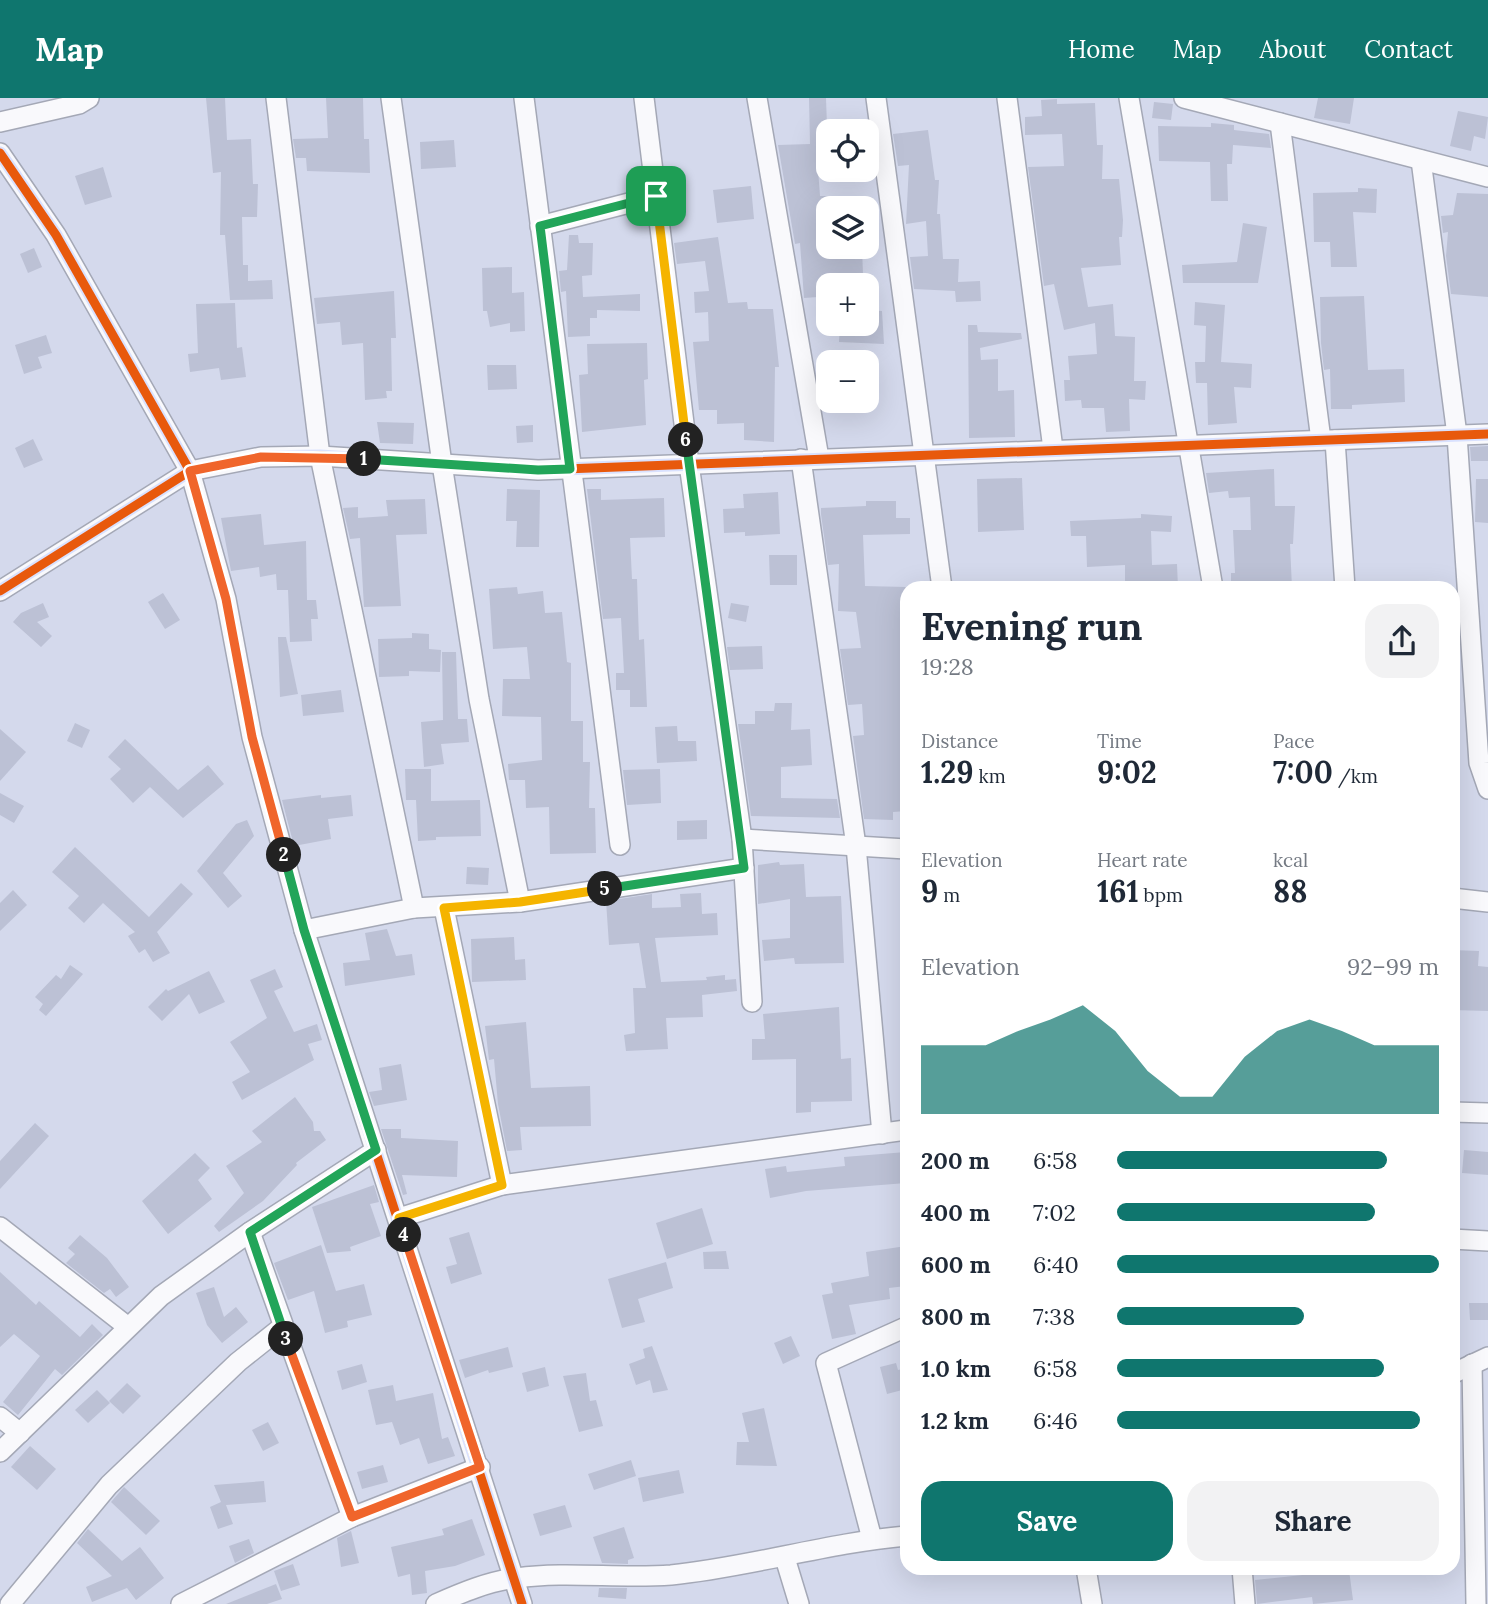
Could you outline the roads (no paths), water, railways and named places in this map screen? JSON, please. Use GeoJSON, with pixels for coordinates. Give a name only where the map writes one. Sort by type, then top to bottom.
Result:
{"type":"FeatureCollection","features":[{"type":"Feature","properties":{"kind":"street"},"geometry":{"type":"LineString","coordinates":[[0,122],[79,104],[89,98]]}},
{"type":"Feature","properties":{"kind":"street"},"geometry":{"type":"LineString","coordinates":[[276,98],[320,456],[414,908]]}},
{"type":"Feature","properties":{"kind":"street"},"geometry":{"type":"LineString","coordinates":[[391,98],[442,464],[479,699],[520,902]]}},
{"type":"Feature","properties":{"kind":"street"},"geometry":{"type":"LineString","coordinates":[[524,98],[620,845]]}},
{"type":"Feature","properties":{"kind":"street"},"geometry":{"type":"LineString","coordinates":[[644,98],[689,464],[742,839],[752,1002]]}},
{"type":"Feature","properties":{"kind":"street"},"geometry":{"type":"LineString","coordinates":[[757,98],[810,458],[856,846],[881,1134]]}},
{"type":"Feature","properties":{"kind":"street"},"geometry":{"type":"LineString","coordinates":[[876,98],[941,581]]}},
{"type":"Feature","properties":{"kind":"street"},"geometry":{"type":"LineString","coordinates":[[1007,98],[1053,449]]}},
{"type":"Feature","properties":{"kind":"street"},"geometry":{"type":"LineString","coordinates":[[1129,98],[1212,581]]}},
{"type":"Feature","properties":{"kind":"street"},"geometry":{"type":"LineString","coordinates":[[1184,98],[1488,177]]}},
{"type":"Feature","properties":{"kind":"street"},"geometry":{"type":"LineString","coordinates":[[1280,123],[1328,440],[1344,581]]}},
{"type":"Feature","properties":{"kind":"street"},"geometry":{"type":"LineString","coordinates":[[0,152],[56,234],[190,471],[226,599],[252,737],[304,930],[523,1604]]}},
{"type":"Feature","properties":{"kind":"street"},"geometry":{"type":"LineString","coordinates":[[1421,160],[1457,435],[1479,762],[1488,789]]}},
{"type":"Feature","properties":{"kind":"street"},"geometry":{"type":"LineString","coordinates":[[540,226],[656,196]]}},
{"type":"Feature","properties":{"kind":"street"},"geometry":{"type":"LineString","coordinates":[[0,591],[190,471],[261,457],[320,456],[570,469],[1488,434]]}},
{"type":"Feature","properties":{"kind":"street"},"geometry":{"type":"LineString","coordinates":[[742,839],[900,849]]}},
{"type":"Feature","properties":{"kind":"street"},"geometry":{"type":"LineString","coordinates":[[304,930],[414,908],[520,902],[744,868]]}},
{"type":"Feature","properties":{"kind":"street"},"geometry":{"type":"LineString","coordinates":[[1460,899],[1488,902]]}},
{"type":"Feature","properties":{"kind":"street"},"geometry":{"type":"LineString","coordinates":[[444,908],[502,1185]]}},
{"type":"Feature","properties":{"kind":"street"},"geometry":{"type":"LineString","coordinates":[[1460,1112],[1488,1113]]}},
{"type":"Feature","properties":{"kind":"street"},"geometry":{"type":"LineString","coordinates":[[399,1218],[502,1185],[900,1131]]}},
{"type":"Feature","properties":{"kind":"street"},"geometry":{"type":"LineString","coordinates":[[0,1452],[160,1296],[250,1232],[376,1150]]}},
{"type":"Feature","properties":{"kind":"street"},"geometry":{"type":"LineString","coordinates":[[0,1227],[128,1327]]}},
{"type":"Feature","properties":{"kind":"street"},"geometry":{"type":"LineString","coordinates":[[250,1232],[352,1517]]}},
{"type":"Feature","properties":{"kind":"street"},"geometry":{"type":"LineString","coordinates":[[1460,1239],[1488,1241]]}},
{"type":"Feature","properties":{"kind":"street"},"geometry":{"type":"LineString","coordinates":[[10,1604],[109,1485],[238,1362],[282,1326]]}},
{"type":"Feature","properties":{"kind":"street"},"geometry":{"type":"LineString","coordinates":[[872,1539],[826,1363],[900,1329]]}},
{"type":"Feature","properties":{"kind":"street"},"geometry":{"type":"LineString","coordinates":[[1460,1370],[1480,1361],[1476,1604]]}},
{"type":"Feature","properties":{"kind":"street"},"geometry":{"type":"LineString","coordinates":[[0,1417],[20,1433]]}},
{"type":"Feature","properties":{"kind":"street"},"geometry":{"type":"LineString","coordinates":[[181,1604],[352,1517],[480,1467]]}},
{"type":"Feature","properties":{"kind":"street"},"geometry":{"type":"LineString","coordinates":[[436,1604],[464,1592],[516,1578],[670,1575],[785,1558],[872,1539],[900,1537]]}},
{"type":"Feature","properties":{"kind":"street"},"geometry":{"type":"LineString","coordinates":[[785,1558],[799,1604]]}},
{"type":"Feature","properties":{"kind":"street"},"geometry":{"type":"LineString","coordinates":[[1087,1575],[1092,1604]]}},
{"type":"Feature","properties":{"kind":"street"},"geometry":{"type":"LineString","coordinates":[[1243,1575],[1245,1604]]}}]}
